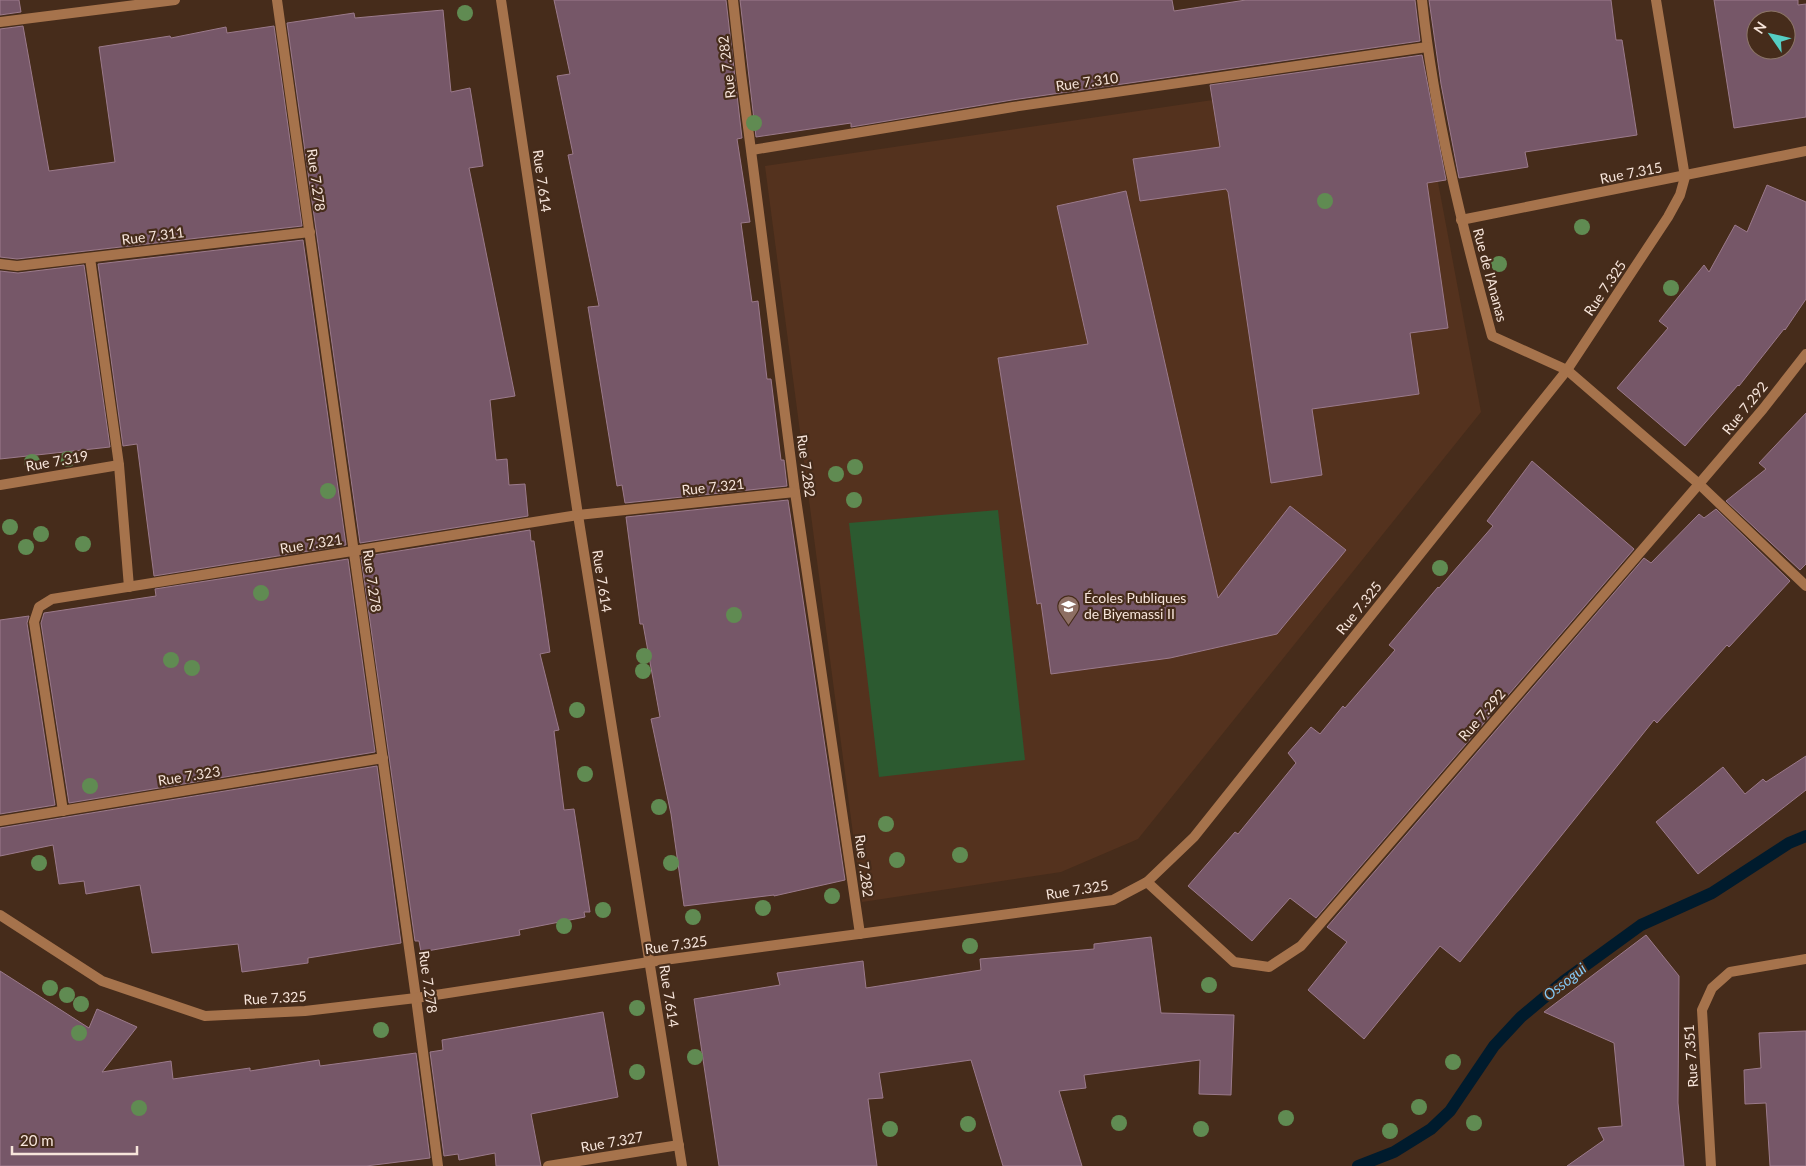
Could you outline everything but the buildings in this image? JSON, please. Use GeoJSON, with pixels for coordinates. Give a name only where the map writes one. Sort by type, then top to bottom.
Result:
{"type":"FeatureCollection","features":[{"type":"Feature","properties":{"kind":"street"},"geometry":{"type":"LineString","coordinates":[[0,22],[175,0]]}},
{"type":"Feature","properties":{"kind":"street","name":"Rue 7.278"},"geometry":{"type":"LineString","coordinates":[[277,0],[438,1166]]}},
{"type":"Feature","properties":{"kind":"street","name":"Rue 7.614"},"geometry":{"type":"LineString","coordinates":[[501,0],[578,515],[682,1166]]}},
{"type":"Feature","properties":{"kind":"street","name":"Rue 7.282"},"geometry":{"type":"LineString","coordinates":[[733,0],[740,73],[752,150],[757,204],[795,492],[860,934]]}},
{"type":"Feature","properties":{"kind":"street","name":"Rue de l'Ananas"},"geometry":{"type":"LineString","coordinates":[[1422,0],[1427,47],[1461,220],[1492,336],[1567,370],[1699,484],[1806,586]]}},
{"type":"Feature","properties":{"kind":"street","name":"Rue 7.325"},"geometry":{"type":"LineString","coordinates":[[0,915],[102,982],[205,1016],[305,1011],[416,998],[649,962],[1113,900],[1147,882],[1194,837],[1567,370],[1668,217],[1680,195],[1685,177],[1656,0]]}},
{"type":"Feature","properties":{"kind":"street","name":"Rue 7.310"},"geometry":{"type":"LineString","coordinates":[[752,150],[1013,107],[1427,47]]}},
{"type":"Feature","properties":{"kind":"street","name":"Rue 7.315"},"geometry":{"type":"LineString","coordinates":[[1461,220],[1685,177],[1806,151]]}},
{"type":"Feature","properties":{"kind":"street","name":"Rue 7.311"},"geometry":{"type":"LineString","coordinates":[[0,264],[17,266],[310,232]]}},
{"type":"Feature","properties":{"kind":"street"},"geometry":{"type":"LineString","coordinates":[[90,258],[119,465],[129,588]]}},
{"type":"Feature","properties":{"kind":"street","name":"Rue 7.292"},"geometry":{"type":"LineString","coordinates":[[1147,882],[1234,962],[1269,967],[1302,946],[1763,409],[1806,354]]}},
{"type":"Feature","properties":{"kind":"street","name":"Rue 7.319"},"geometry":{"type":"LineString","coordinates":[[0,485],[119,465]]}},
{"type":"Feature","properties":{"kind":"street","name":"Rue 7.321"},"geometry":{"type":"LineString","coordinates":[[63,811],[34,622],[39,607],[52,599],[578,515],[795,492]]}},
{"type":"Feature","properties":{"kind":"street","name":"Rue 7.323"},"geometry":{"type":"LineString","coordinates":[[0,821],[383,758]]}},
{"type":"Feature","properties":{"kind":"street","name":"Rue 7.351"},"geometry":{"type":"LineString","coordinates":[[1711,1166],[1702,1010],[1712,988],[1730,972],[1806,959]]}},
{"type":"Feature","properties":{"kind":"street","name":"Rue 7.327"},"geometry":{"type":"LineString","coordinates":[[548,1166],[679,1145]]}},
{"type":"Feature","properties":{"kind":"shaded area","name":"Écoles Publiques de Biyemassi II"},"geometry":{"type":"Polygon","coordinates":[[[1417,70],[1481,412],[1138,839],[1061,872],[862,902],[765,166],[1417,70]]]}},
{"type":"Feature","properties":{"kind":"green space"},"geometry":{"type":"Polygon","coordinates":[[[998,510],[1025,760],[879,777],[849,523],[998,510]]]}},
{"type":"Feature","properties":{"kind":"waterway","name":"Ossogui"},"geometry":{"type":"LineString","coordinates":[[1358,1166],[1394,1152],[1431,1129],[1450,1111],[1494,1046],[1521,1017],[1564,981],[1641,925],[1712,893],[1789,843],[1806,836]]}},
{"type":"Feature","properties":{"kind":"place","name":"Écoles Publiques de Biyemassi II"},"geometry":{"type":"Point","coordinates":[1068,625]}}]}
